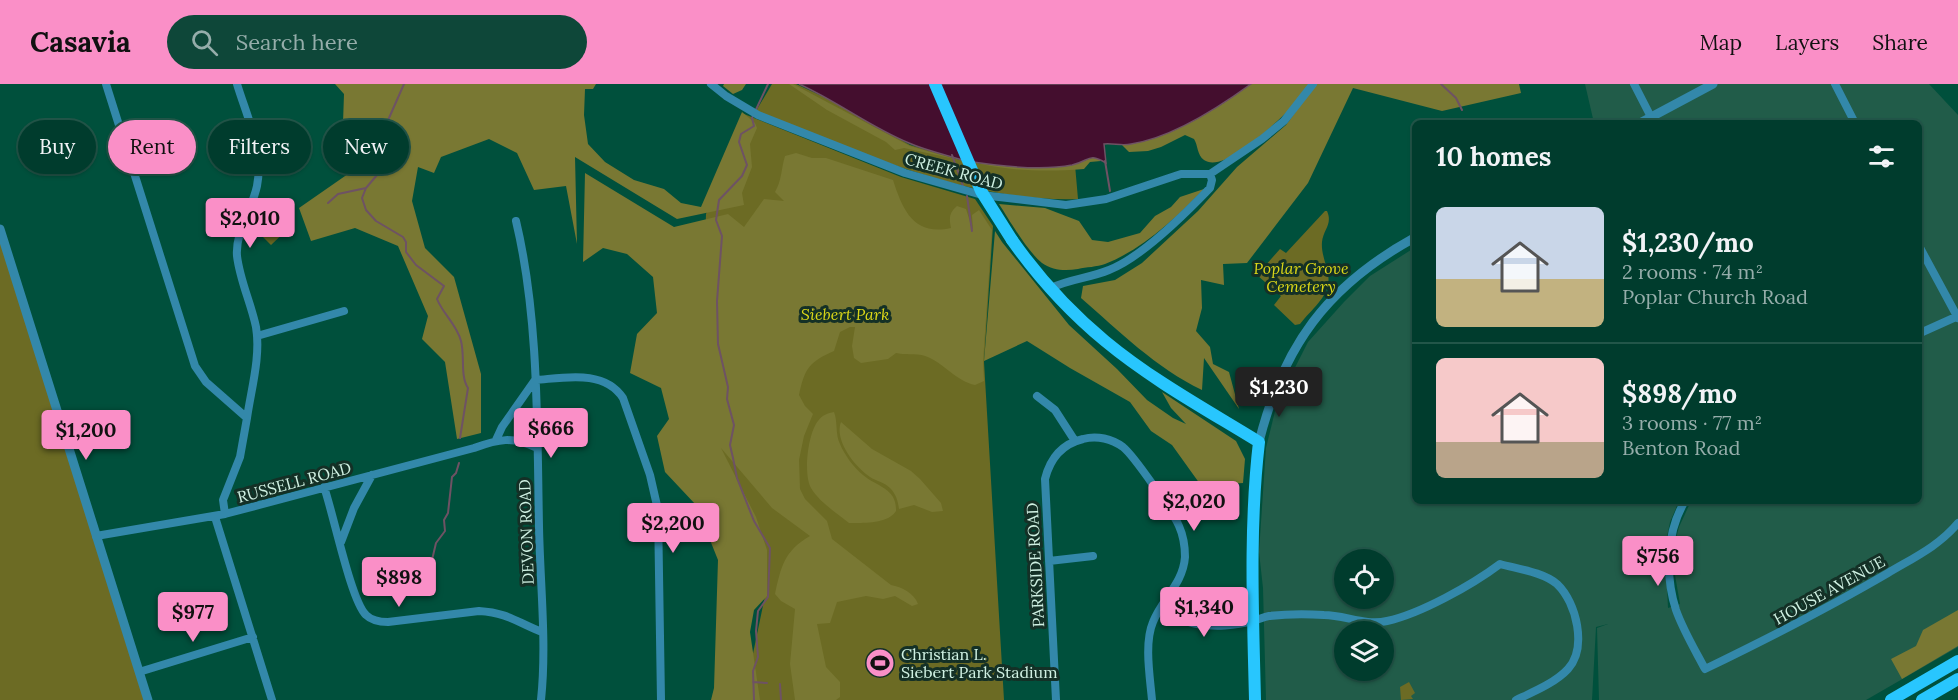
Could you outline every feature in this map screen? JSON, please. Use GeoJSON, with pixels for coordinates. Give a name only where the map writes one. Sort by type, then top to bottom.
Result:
{"type":"FeatureCollection","features":[{"type":"Feature","properties":{"kind":"main road"},"geometry":{"type":"LineString","coordinates":[[935,84],[981,191],[1012,240],[1051,288],[1085,323],[1125,356],[1258,442],[1252,518],[1255,700]]}},
{"type":"Feature","properties":{"kind":"main road"},"geometry":{"type":"LineString","coordinates":[[1893,699],[1958,661]]}},
{"type":"Feature","properties":{"kind":"main road"},"geometry":{"type":"LineString","coordinates":[[1922,700],[1958,679]]}},
{"type":"Feature","properties":{"kind":"street"},"geometry":{"type":"LineString","coordinates":[[106,84],[195,366],[206,382],[247,418]]}},
{"type":"Feature","properties":{"kind":"street"},"geometry":{"type":"LineString","coordinates":[[225,514],[223,500],[240,457],[256,357],[257,336],[237,256],[239,238],[257,186],[259,159],[237,84]]}},
{"type":"Feature","properties":{"kind":"street","name":"CREEK ROAD"},"geometry":{"type":"LineString","coordinates":[[711,84],[758,115],[905,173],[965,192],[1047,204],[1082,204],[1106,200],[1181,174],[1210,174]]}},
{"type":"Feature","properties":{"kind":"street"},"geometry":{"type":"LineString","coordinates":[[1051,288],[1109,270],[1127,261],[1149,244],[1210,188],[1212,180],[1210,174],[1284,122],[1313,84]]}},
{"type":"Feature","properties":{"kind":"street"},"geometry":{"type":"LineString","coordinates":[[1634,84],[1651,117]]}},
{"type":"Feature","properties":{"kind":"street"},"geometry":{"type":"LineString","coordinates":[[1646,120],[1713,84]]}},
{"type":"Feature","properties":{"kind":"street"},"geometry":{"type":"LineString","coordinates":[[1835,84],[1853,120]]}},
{"type":"Feature","properties":{"kind":"street","name":"DEVON ROAD"},"geometry":{"type":"LineString","coordinates":[[516,221],[528,293],[534,380],[543,668],[541,700]]}},
{"type":"Feature","properties":{"kind":"street"},"geometry":{"type":"LineString","coordinates":[[0,229],[148,700]]}},
{"type":"Feature","properties":{"kind":"street"},"geometry":{"type":"LineString","coordinates":[[1258,442],[1275,386],[1301,336],[1334,296],[1355,276],[1374,261],[1412,239]]}},
{"type":"Feature","properties":{"kind":"street"},"geometry":{"type":"LineString","coordinates":[[1922,251],[1958,316],[1922,332]]}},
{"type":"Feature","properties":{"kind":"street"},"geometry":{"type":"LineString","coordinates":[[257,336],[344,311]]}},
{"type":"Feature","properties":{"kind":"street"},"geometry":{"type":"LineString","coordinates":[[496,440],[502,427],[534,380],[578,378],[601,380],[620,392],[631,416],[654,488],[658,510],[661,700]]}},
{"type":"Feature","properties":{"kind":"street"},"geometry":{"type":"LineString","coordinates":[[1037,396],[1055,410],[1075,441],[1099,438],[1109,440],[1123,448],[1139,466],[1179,527],[1184,549],[1183,568],[1177,584],[1153,621],[1149,638],[1152,700]]}},
{"type":"Feature","properties":{"kind":"street","name":"RUSSELL ROAD"},"geometry":{"type":"LineString","coordinates":[[96,536],[225,514],[474,448],[496,440],[517,441],[537,448]]}},
{"type":"Feature","properties":{"kind":"street","name":"PARKSIDE ROAD"},"geometry":{"type":"LineString","coordinates":[[1056,700],[1045,480],[1056,455],[1075,441]]}},
{"type":"Feature","properties":{"kind":"street"},"geometry":{"type":"LineString","coordinates":[[341,544],[354,508],[372,475]]}},
{"type":"Feature","properties":{"kind":"street"},"geometry":{"type":"LineString","coordinates":[[324,487],[357,599],[361,609],[373,620],[388,622],[469,612],[493,612],[510,616],[542,632]]}},
{"type":"Feature","properties":{"kind":"street","name":"HOUSE AVENUE"},"geometry":{"type":"LineString","coordinates":[[1684,504],[1672,531],[1669,557],[1671,584],[1676,610],[1705,669],[1810,617],[1866,586],[1930,548],[1958,523]]}},
{"type":"Feature","properties":{"kind":"street"},"geometry":{"type":"LineString","coordinates":[[215,516],[273,700]]}},
{"type":"Feature","properties":{"kind":"street"},"geometry":{"type":"LineString","coordinates":[[1049,561],[1093,556]]}},
{"type":"Feature","properties":{"kind":"street"},"geometry":{"type":"LineString","coordinates":[[1159,610],[1191,623],[1203,625],[1253,621],[1267,616],[1317,614],[1345,616],[1368,622],[1386,621],[1401,617],[1443,598],[1487,574],[1500,564],[1534,574],[1556,584],[1566,597],[1578,627],[1579,645],[1575,658],[1567,670],[1559,677],[1516,700]]}},
{"type":"Feature","properties":{"kind":"street"},"geometry":{"type":"LineString","coordinates":[[139,672],[253,638]]}},
{"type":"Feature","properties":{"kind":"shaded area"},"geometry":{"type":"Polygon","coordinates":[[[799,84],[932,84],[966,161],[895,137],[799,84]]]}},
{"type":"Feature","properties":{"kind":"shaded area"},"geometry":{"type":"Polygon","coordinates":[[[935,84],[1251,84],[1224,103],[1178,129],[1128,145],[1104,144],[1106,163],[1096,158],[1089,158],[1072,165],[1033,168],[967,161],[935,84]]]}},
{"type":"Feature","properties":{"kind":"shaded area"},"geometry":{"type":"Polygon","coordinates":[[[1585,84],[1929,84],[1958,115],[1958,647],[1866,700],[1599,700],[1597,628],[1608,624],[1596,627],[1592,700],[1266,700],[1263,588],[1259,552],[1266,448],[1277,403],[1308,342],[1370,276],[1412,249],[1412,504],[1678,504],[1670,522],[1665,546],[1668,608],[1680,604],[1675,575],[1675,542],[1690,504],[1922,504],[1922,120],[1593,120],[1585,84]]]}},
{"type":"Feature","properties":{"kind":"green space"},"geometry":{"type":"Polygon","coordinates":[[[335,84],[596,84],[593,89],[585,89],[584,115],[588,144],[605,162],[634,180],[664,189],[681,203],[701,207],[742,112],[755,123],[757,128],[750,144],[752,167],[742,193],[744,205],[677,219],[575,157],[577,244],[566,186],[534,190],[517,153],[489,139],[441,157],[434,173],[418,167],[412,201],[425,248],[454,277],[481,374],[481,433],[457,439],[445,362],[422,339],[428,316],[398,246],[355,228],[311,241],[299,208],[348,174],[409,174],[409,120],[343,120],[344,94],[335,84]]]}},
{"type":"Feature","properties":{"kind":"green space"},"geometry":{"type":"Polygon","coordinates":[[[724,84],[746,84],[742,90],[733,94],[723,86],[724,84]]]}},
{"type":"Feature","properties":{"kind":"green space"},"geometry":{"type":"Polygon","coordinates":[[[772,84],[796,84],[910,145],[967,162],[1022,167],[1075,165],[1078,199],[1036,198],[995,193],[913,172],[873,157],[756,111],[772,84]]]}},
{"type":"Feature","properties":{"kind":"green space"},"geometry":{"type":"Polygon","coordinates":[[[789,84],[793,84],[910,146],[955,159],[904,148],[895,150],[886,142],[827,110],[789,84]]]}},
{"type":"Feature","properties":{"kind":"green space"},"geometry":{"type":"Polygon","coordinates":[[[1251,84],[1314,84],[1262,135],[1229,158],[1215,162],[1204,160],[1194,139],[1185,135],[1148,151],[1129,152],[1122,145],[1156,137],[1190,123],[1251,84]]]}},
{"type":"Feature","properties":{"kind":"green space"},"geometry":{"type":"Polygon","coordinates":[[[1316,84],[1519,84],[1521,93],[1442,111],[1353,88],[1308,183],[1247,263],[1223,264],[1224,285],[1201,280],[1202,308],[1196,331],[1210,347],[1213,364],[1229,372],[1239,409],[1204,358],[1202,390],[1169,371],[1124,336],[1081,298],[1083,286],[1115,280],[1142,263],[1198,211],[1237,167],[1286,125],[1316,84]]]}},
{"type":"Feature","properties":{"kind":"green space","name":"Siebert Park"},"geometry":{"type":"Polygon","coordinates":[[[744,114],[901,177],[975,199],[993,226],[984,362],[1004,700],[753,700],[750,668],[765,596],[714,470],[702,326],[706,214],[744,114]]]}},
{"type":"Feature","properties":{"kind":"green space"},"geometry":{"type":"Polygon","coordinates":[[[796,153],[812,158],[826,158],[893,180],[906,211],[919,225],[928,228],[938,230],[951,228],[950,216],[957,206],[966,209],[973,231],[972,215],[979,210],[992,230],[983,362],[984,381],[975,385],[969,383],[936,361],[922,355],[896,353],[888,359],[861,363],[854,358],[852,346],[855,327],[840,332],[834,351],[809,367],[803,378],[799,395],[813,414],[804,436],[799,460],[800,489],[805,499],[827,521],[832,539],[891,585],[911,594],[918,604],[912,606],[895,596],[883,599],[866,596],[837,602],[830,623],[817,624],[826,667],[840,682],[840,697],[836,700],[795,700],[790,664],[795,609],[781,601],[775,594],[785,560],[794,548],[810,536],[772,508],[721,448],[756,517],[767,550],[767,596],[754,610],[750,632],[760,700],[711,700],[714,688],[718,560],[696,505],[665,472],[657,436],[669,419],[661,388],[630,373],[637,334],[657,313],[653,277],[627,254],[603,248],[583,262],[585,173],[674,227],[728,214],[744,227],[764,199],[784,201],[775,192],[785,156],[796,153]]]}},
{"type":"Feature","properties":{"kind":"green space"},"geometry":{"type":"Polygon","coordinates":[[[1097,157],[1101,161],[1090,162],[1084,169],[1070,170],[1044,171],[980,164],[1025,167],[1059,166],[1097,157]]]}},
{"type":"Feature","properties":{"kind":"green space"},"geometry":{"type":"Polygon","coordinates":[[[1204,189],[1170,222],[1133,250],[1102,265],[1069,270],[1051,268],[1036,258],[999,204],[1045,208],[1079,221],[1092,240],[1108,242],[1140,233],[1155,216],[1171,207],[1180,197],[1204,189]]]}},
{"type":"Feature","properties":{"kind":"green space","name":"Poplar Grove Cemetery"},"geometry":{"type":"Polygon","coordinates":[[[1327,211],[1329,220],[1322,246],[1328,274],[1327,288],[1315,307],[1300,324],[1295,325],[1274,305],[1281,296],[1257,275],[1280,249],[1286,253],[1327,211]]]}},
{"type":"Feature","properties":{"kind":"green space"},"geometry":{"type":"Polygon","coordinates":[[[283,217],[291,226],[271,245],[262,236],[283,217]]]}},
{"type":"Feature","properties":{"kind":"green space"},"geometry":{"type":"Polygon","coordinates":[[[995,231],[1069,325],[1147,400],[1186,424],[1171,408],[1162,392],[1236,441],[1245,459],[1243,483],[1213,485],[1205,491],[1172,445],[1151,431],[1130,402],[1027,341],[984,361],[995,231]]]}},
{"type":"Feature","properties":{"kind":"green space"},"geometry":{"type":"Polygon","coordinates":[[[0,236],[144,700],[0,700],[0,236]]]}},
{"type":"Feature","properties":{"kind":"green space"},"geometry":{"type":"Polygon","coordinates":[[[834,412],[838,440],[853,465],[893,497],[896,511],[881,521],[849,523],[824,503],[811,488],[807,464],[814,427],[825,415],[834,412]]]}},
{"type":"Feature","properties":{"kind":"green space"},"geometry":{"type":"Polygon","coordinates":[[[841,422],[872,449],[911,471],[941,503],[943,511],[932,512],[914,505],[899,509],[890,488],[870,477],[852,460],[840,437],[841,422]]]}},
{"type":"Feature","properties":{"kind":"green space"},"geometry":{"type":"Polygon","coordinates":[[[1958,610],[1958,646],[1902,679],[1891,659],[1916,646],[1923,630],[1958,610]]]}},
{"type":"Feature","properties":{"kind":"green space"},"geometry":{"type":"Polygon","coordinates":[[[1409,682],[1415,693],[1411,696],[1413,699],[1401,700],[1400,687],[1409,682]]]}},
{"type":"Feature","properties":{"kind":"waterway"},"geometry":{"type":"LineString","coordinates":[[328,203],[338,194],[366,188],[383,168],[382,151],[389,118],[404,84]]}},
{"type":"Feature","properties":{"kind":"waterway"},"geometry":{"type":"LineString","coordinates":[[754,700],[753,671],[758,657],[756,631],[758,611],[768,597],[770,548],[754,521],[737,478],[730,445],[734,425],[727,399],[728,387],[718,344],[717,301],[722,236],[716,220],[719,200],[742,176],[747,165],[739,142],[741,134],[754,126],[752,118],[768,84]]}},
{"type":"Feature","properties":{"kind":"waterway"},"geometry":{"type":"LineString","coordinates":[[1441,84],[1456,98],[1462,110]]}},
{"type":"Feature","properties":{"kind":"waterway"},"geometry":{"type":"LineString","coordinates":[[952,155],[963,186]]}},
{"type":"Feature","properties":{"kind":"waterway"},"geometry":{"type":"LineString","coordinates":[[1105,161],[1110,191]]}},
{"type":"Feature","properties":{"kind":"waterway"},"geometry":{"type":"LineString","coordinates":[[366,188],[362,198],[366,210],[376,221],[403,237],[406,242],[406,252],[416,265],[444,286],[437,299],[459,335],[464,378],[468,388],[460,438]]}},
{"type":"Feature","properties":{"kind":"waterway"},"geometry":{"type":"LineString","coordinates":[[967,196],[972,231]]}},
{"type":"Feature","properties":{"kind":"waterway"},"geometry":{"type":"LineString","coordinates":[[432,560],[436,543],[445,531],[444,520],[448,513],[452,477],[459,463]]}},
{"type":"Feature","properties":{"kind":"waterway"},"geometry":{"type":"LineString","coordinates":[[753,682],[767,683]]}},
{"type":"Feature","properties":{"kind":"waterway"},"geometry":{"type":"LineString","coordinates":[[780,684],[781,700]]}},
{"type":"Feature","properties":{"kind":"place","name":"Christian L. Siebert Park Stadium"},"geometry":{"type":"Point","coordinates":[880,663]}}]}
